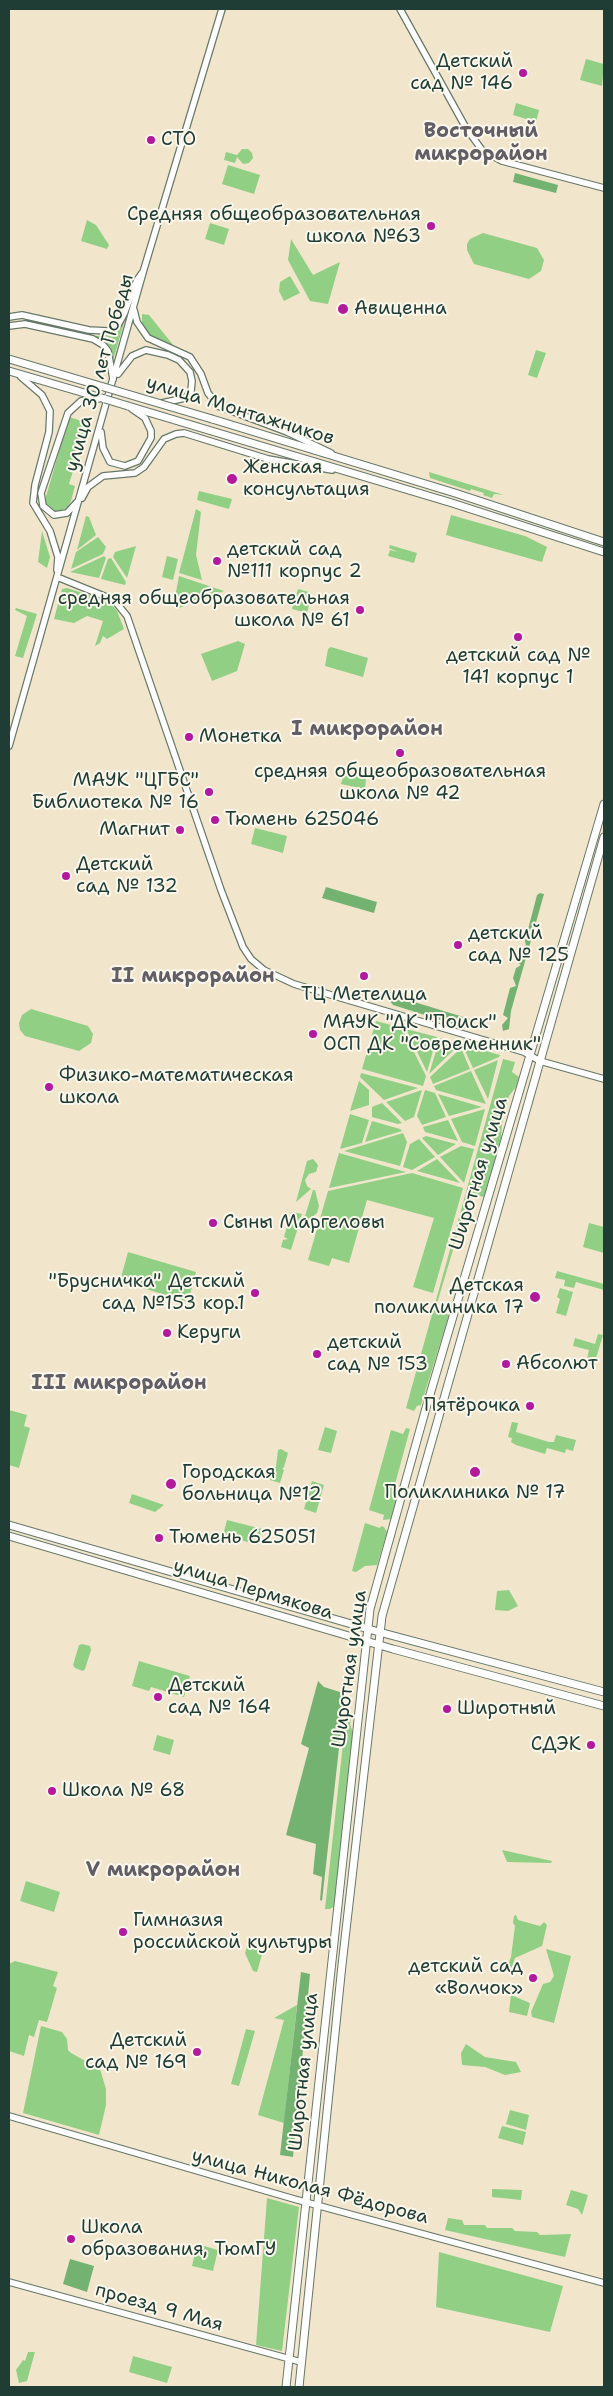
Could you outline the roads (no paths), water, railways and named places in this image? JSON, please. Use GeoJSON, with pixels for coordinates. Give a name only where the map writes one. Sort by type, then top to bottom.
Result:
{"type":"FeatureCollection","features":[{"type":"Feature","properties":{"kind":"main road","name":"улица Монтажников"},"geometry":{"type":"LineString","coordinates":[[10,359],[337,456],[604,542]]}},
{"type":"Feature","properties":{"kind":"main road","name":"улица Монтажников"},"geometry":{"type":"LineString","coordinates":[[11,372],[209,430],[604,552]]}},
{"type":"Feature","properties":{"kind":"main road","name":"Широтная улица"},"geometry":{"type":"LineString","coordinates":[[286,2387],[370,1608],[424,1414],[604,804]]}},
{"type":"Feature","properties":{"kind":"main road","name":"Широтная улица"},"geometry":{"type":"LineString","coordinates":[[299,2387],[316,2204],[355,1844],[378,1645],[386,1597],[604,837]]}},
{"type":"Feature","properties":{"kind":"main road","name":"улица Пермякова"},"geometry":{"type":"LineString","coordinates":[[9,1524],[380,1632],[603,1694]]}},
{"type":"Feature","properties":{"kind":"main road","name":"улица Пермякова"},"geometry":{"type":"LineString","coordinates":[[9,1536],[378,1645],[604,1706]]}},
{"type":"Feature","properties":{"kind":"main road"},"geometry":{"type":"LineString","coordinates":[[596,1703],[600,1703],[603,1694]]}},
{"type":"Feature","properties":{"kind":"main road"},"geometry":{"type":"LineString","coordinates":[[345,1843],[355,1844]]}},
{"type":"Feature","properties":{"kind":"street","name":"улица 30 лет Победы"},"geometry":{"type":"LineString","coordinates":[[9,746],[144,270],[222,9]]}},
{"type":"Feature","properties":{"kind":"street"},"geometry":{"type":"LineString","coordinates":[[400,9],[466,128],[482,150],[502,161],[604,188]]}},
{"type":"Feature","properties":{"kind":"street"},"geometry":{"type":"LineString","coordinates":[[9,317],[22,315],[89,330],[108,331],[118,324],[124,314],[137,280],[144,270]]}},
{"type":"Feature","properties":{"kind":"street"},"geometry":{"type":"LineString","coordinates":[[134,309],[137,322],[148,338],[178,350],[190,357],[197,365],[208,394],[218,406],[296,436],[337,456]]}},
{"type":"Feature","properties":{"kind":"street"},"geometry":{"type":"LineString","coordinates":[[9,326],[25,324],[86,338],[103,345],[108,351],[114,380]]}},
{"type":"Feature","properties":{"kind":"street"},"geometry":{"type":"LineString","coordinates":[[114,380],[127,360],[146,350],[168,355],[179,360],[190,372],[192,381],[191,391],[185,398],[160,404]]}},
{"type":"Feature","properties":{"kind":"street"},"geometry":{"type":"LineString","coordinates":[[11,372],[37,388],[48,403],[50,411],[49,432],[35,485],[33,503],[50,531],[55,545],[57,577],[114,600],[127,616],[221,890],[243,946],[252,959],[264,970],[294,984],[531,1055],[540,1061],[604,1079]]}},
{"type":"Feature","properties":{"kind":"street"},"geometry":{"type":"LineString","coordinates":[[80,498],[67,513],[54,515],[43,506],[41,493],[68,413],[80,401],[105,399]]}},
{"type":"Feature","properties":{"kind":"street"},"geometry":{"type":"LineString","coordinates":[[100,428],[102,448],[110,462],[124,466],[133,464],[142,456],[151,438],[152,431],[145,418],[128,406]]}},
{"type":"Feature","properties":{"kind":"street"},"geometry":{"type":"LineString","coordinates":[[78,506],[88,487],[102,476],[135,473],[144,467],[164,439],[184,433],[268,459],[360,476]]}},
{"type":"Feature","properties":{"kind":"street","name":"улица Николая Фёдорова"},"geometry":{"type":"LineString","coordinates":[[9,2116],[306,2202],[604,2283]]}},
{"type":"Feature","properties":{"kind":"street","name":"проезд 9 Мая"},"geometry":{"type":"LineString","coordinates":[[9,2282],[301,2362]]}},
{"type":"Feature","properties":{"kind":"place","name":"Детский сад № 146"},"geometry":{"type":"Point","coordinates":[523,73]}},
{"type":"Feature","properties":{"kind":"place","name":"СТО"},"geometry":{"type":"Point","coordinates":[151,140]}},
{"type":"Feature","properties":{"kind":"place","name":"Средняя общеобразовательная школа №63"},"geometry":{"type":"Point","coordinates":[431,226]}},
{"type":"Feature","properties":{"kind":"place","name":"Авиценна"},"geometry":{"type":"Point","coordinates":[343,309]}},
{"type":"Feature","properties":{"kind":"place","name":"Женская консультация"},"geometry":{"type":"Point","coordinates":[232,479]}},
{"type":"Feature","properties":{"kind":"place","name":"детский сад №111 корпус 2"},"geometry":{"type":"Point","coordinates":[217,561]}},
{"type":"Feature","properties":{"kind":"place","name":"средняя общеобразовательная школа № 61"},"geometry":{"type":"Point","coordinates":[360,610]}},
{"type":"Feature","properties":{"kind":"place","name":"детский сад № 141 корпус 1"},"geometry":{"type":"Point","coordinates":[518,637]}},
{"type":"Feature","properties":{"kind":"place","name":"Монетка"},"geometry":{"type":"Point","coordinates":[189,737]}},
{"type":"Feature","properties":{"kind":"place","name":"средняя общеобразовательная школа № 42"},"geometry":{"type":"Point","coordinates":[400,753]}},
{"type":"Feature","properties":{"kind":"place","name":"МАУК \"ЦГБС\" Библиотека № 16"},"geometry":{"type":"Point","coordinates":[209,792]}},
{"type":"Feature","properties":{"kind":"place","name":"Тюмень 625046"},"geometry":{"type":"Point","coordinates":[215,820]}},
{"type":"Feature","properties":{"kind":"place","name":"Магнит"},"geometry":{"type":"Point","coordinates":[180,830]}},
{"type":"Feature","properties":{"kind":"place","name":"Детский сад № 132"},"geometry":{"type":"Point","coordinates":[66,876]}},
{"type":"Feature","properties":{"kind":"place","name":"детский сад № 125"},"geometry":{"type":"Point","coordinates":[458,945]}},
{"type":"Feature","properties":{"kind":"place","name":"ТЦ Метелица"},"geometry":{"type":"Point","coordinates":[364,976]}},
{"type":"Feature","properties":{"kind":"place","name":"МАУК \"ДК \"Поиск\" ОСП ДК \"Современник\""},"geometry":{"type":"Point","coordinates":[313,1034]}},
{"type":"Feature","properties":{"kind":"place","name":"Физико-математическая школа"},"geometry":{"type":"Point","coordinates":[49,1087]}},
{"type":"Feature","properties":{"kind":"place","name":"Сыны Маргеловы"},"geometry":{"type":"Point","coordinates":[213,1223]}},
{"type":"Feature","properties":{"kind":"place","name":"\"Брусничка\" Детский сад №153 кор.1"},"geometry":{"type":"Point","coordinates":[255,1293]}},
{"type":"Feature","properties":{"kind":"place","name":"Детская поликлиника 17"},"geometry":{"type":"Point","coordinates":[535,1297]}},
{"type":"Feature","properties":{"kind":"place","name":"Керуги"},"geometry":{"type":"Point","coordinates":[167,1333]}},
{"type":"Feature","properties":{"kind":"place","name":"детский сад № 153"},"geometry":{"type":"Point","coordinates":[317,1354]}},
{"type":"Feature","properties":{"kind":"place","name":"Абсолют"},"geometry":{"type":"Point","coordinates":[506,1364]}},
{"type":"Feature","properties":{"kind":"place","name":"Пятёрочка"},"geometry":{"type":"Point","coordinates":[530,1406]}},
{"type":"Feature","properties":{"kind":"place","name":"Поликлиника № 17"},"geometry":{"type":"Point","coordinates":[475,1472]}},
{"type":"Feature","properties":{"kind":"place","name":"Городская больница №12"},"geometry":{"type":"Point","coordinates":[171,1484]}},
{"type":"Feature","properties":{"kind":"place","name":"Тюмень 625051"},"geometry":{"type":"Point","coordinates":[159,1538]}},
{"type":"Feature","properties":{"kind":"place","name":"Детский сад № 164"},"geometry":{"type":"Point","coordinates":[158,1697]}},
{"type":"Feature","properties":{"kind":"place","name":"Широтный"},"geometry":{"type":"Point","coordinates":[447,1709]}},
{"type":"Feature","properties":{"kind":"place","name":"СДЭК"},"geometry":{"type":"Point","coordinates":[591,1745]}},
{"type":"Feature","properties":{"kind":"place","name":"Школа № 68"},"geometry":{"type":"Point","coordinates":[52,1791]}},
{"type":"Feature","properties":{"kind":"place","name":"Гимназия российской культуры"},"geometry":{"type":"Point","coordinates":[123,1932]}},
{"type":"Feature","properties":{"kind":"place","name":"детский сад «Волчок»"},"geometry":{"type":"Point","coordinates":[533,1978]}},
{"type":"Feature","properties":{"kind":"place","name":"Детский сад № 169"},"geometry":{"type":"Point","coordinates":[197,2052]}},
{"type":"Feature","properties":{"kind":"place","name":"Школа образования, ТюмГУ"},"geometry":{"type":"Point","coordinates":[71,2239]}},
{"type":"Feature","properties":{"kind":"district","name":"Восточный микрорайон"},"geometry":{"type":"Point","coordinates":[481,144]}},
{"type":"Feature","properties":{"kind":"district","name":"I микрорайон"},"geometry":{"type":"Point","coordinates":[367,730]}},
{"type":"Feature","properties":{"kind":"district","name":"II микрорайон"},"geometry":{"type":"Point","coordinates":[193,977]}},
{"type":"Feature","properties":{"kind":"district","name":"III микрорайон"},"geometry":{"type":"Point","coordinates":[119,1384]}},
{"type":"Feature","properties":{"kind":"district","name":"V микрорайон"},"geometry":{"type":"Point","coordinates":[163,1871]}}]}
